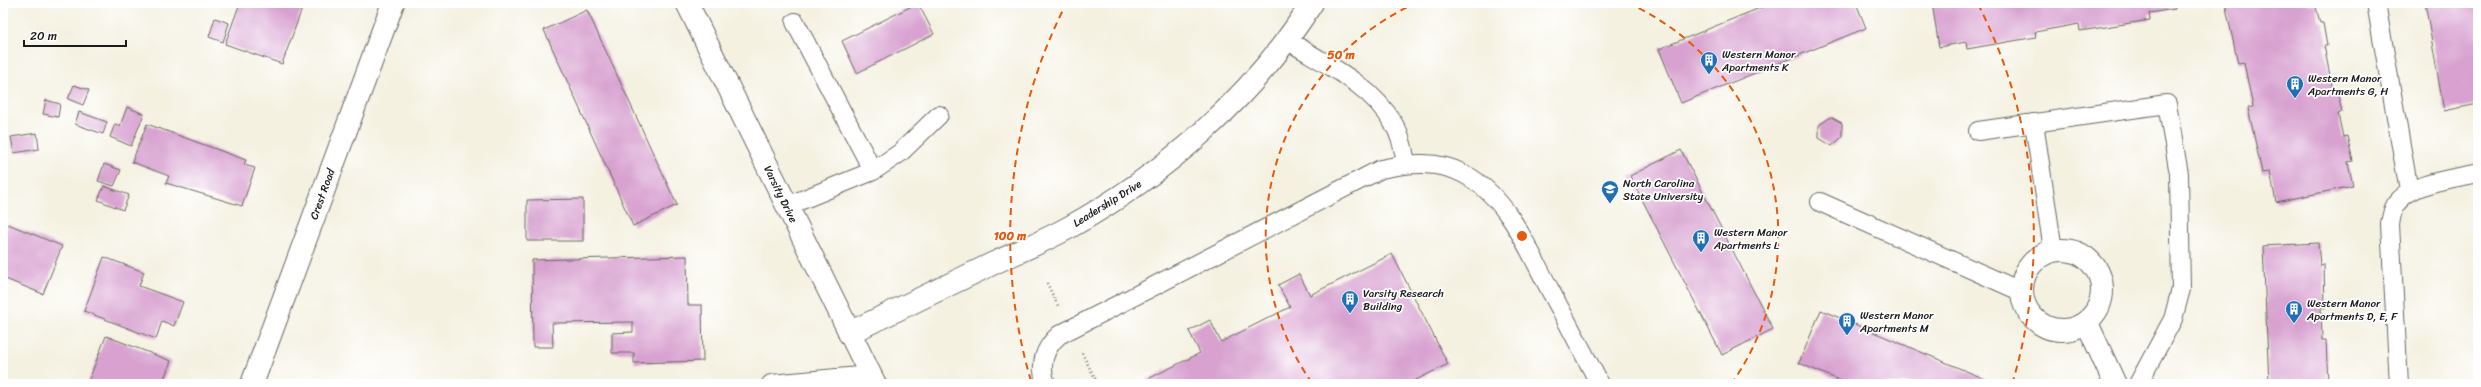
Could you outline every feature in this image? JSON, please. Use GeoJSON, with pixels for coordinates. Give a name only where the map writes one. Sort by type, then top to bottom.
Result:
{"type":"FeatureCollection","features":[{"type":"Feature","properties":{"kind":"street","name":"Crest Road"},"geometry":{"type":"LineString","coordinates":[[252,384],[393,3]]}},
{"type":"Feature","properties":{"kind":"street","name":"Varsity Drive"},"geometry":{"type":"LineString","coordinates":[[687,3],[873,380]]}},
{"type":"Feature","properties":{"kind":"street","name":"Leadership Drive"},"geometry":{"type":"LineString","coordinates":[[849,333],[1066,229],[1136,186],[1165,165],[1228,108],[1271,61],[1312,3]]}},
{"type":"Feature","properties":{"kind":"street"},"geometry":{"type":"LineString","coordinates":[[2053,250],[2078,252],[2095,266],[2103,285],[2100,306],[2086,323],[2067,331],[2043,327],[2030,316],[2020,292],[2024,274],[2034,260],[2053,250]]}},
{"type":"Feature","properties":{"kind":"street"},"geometry":{"type":"LineString","coordinates":[[2086,323],[2115,384]]}},
{"type":"Feature","properties":{"kind":"lane"},"geometry":{"type":"LineString","coordinates":[[2376,3],[2410,191]]}},
{"type":"Feature","properties":{"kind":"lane"},"geometry":{"type":"LineString","coordinates":[[795,22],[873,171]]}},
{"type":"Feature","properties":{"kind":"lane"},"geometry":{"type":"LineString","coordinates":[[1287,40],[1348,78],[1384,109],[1397,130],[1403,144],[1406,164]]}},
{"type":"Feature","properties":{"kind":"lane"},"geometry":{"type":"LineString","coordinates":[[1978,131],[2167,104],[2179,174],[2181,289],[2173,319],[2138,384]]}},
{"type":"Feature","properties":{"kind":"lane"},"geometry":{"type":"LineString","coordinates":[[787,206],[873,171],[900,153],[939,115]]}},
{"type":"Feature","properties":{"kind":"lane"},"geometry":{"type":"LineString","coordinates":[[2034,123],[2053,250]]}},
{"type":"Feature","properties":{"kind":"lane"},"geometry":{"type":"LineString","coordinates":[[1046,384],[1043,368],[1044,356],[1048,345],[1059,335],[1381,169],[1406,164],[1437,165],[1464,173],[1486,188],[1499,202],[1522,237],[1600,384]]}},
{"type":"Feature","properties":{"kind":"lane"},"geometry":{"type":"LineString","coordinates":[[2399,384],[2390,225],[2396,204],[2410,191],[2478,173]]}},
{"type":"Feature","properties":{"kind":"lane"},"geometry":{"type":"LineString","coordinates":[[1820,202],[2020,292]]}},
{"type":"Feature","properties":{"kind":"lane"},"geometry":{"type":"LineString","coordinates":[[771,384],[873,380]]}},
{"type":"Feature","properties":{"kind":"building"},"geometry":{"type":"Polygon","coordinates":[[[240,3],[304,3],[282,64],[225,44],[240,3]]]}},
{"type":"Feature","properties":{"kind":"building"},"geometry":{"type":"Polygon","coordinates":[[[918,3],[934,34],[857,73],[842,41],[918,3]]]}},
{"type":"Feature","properties":{"kind":"building","name":"Western Manor Apartments K"},"geometry":{"type":"Polygon","coordinates":[[[1772,3],[1856,3],[1866,28],[1681,103],[1659,49],[1772,3]]]}},
{"type":"Feature","properties":{"kind":"building"},"geometry":{"type":"Polygon","coordinates":[[[1932,3],[2174,3],[2175,9],[2149,13],[2150,20],[2080,31],[2079,24],[2035,32],[2036,37],[1967,49],[1966,42],[1939,47],[1932,3]]]}},
{"type":"Feature","properties":{"kind":"building","name":"Western Manor Apartments G, H"},"geometry":{"type":"Polygon","coordinates":[[[2225,3],[2315,3],[2320,23],[2323,23],[2327,46],[2324,46],[2333,90],[2337,90],[2342,112],[2338,114],[2343,137],[2347,136],[2353,161],[2348,162],[2353,186],[2276,202],[2270,172],[2262,173],[2248,108],[2253,107],[2244,63],[2238,64],[2225,3]]]}},
{"type":"Feature","properties":{"kind":"building"},"geometry":{"type":"Polygon","coordinates":[[[2425,3],[2478,3],[2478,104],[2444,111],[2425,3]]]}},
{"type":"Feature","properties":{"kind":"building"},"geometry":{"type":"Polygon","coordinates":[[[587,10],[677,205],[633,226],[544,30],[587,10]]]}},
{"type":"Feature","properties":{"kind":"building"},"geometry":{"type":"Polygon","coordinates":[[[215,18],[229,23],[223,42],[209,37],[215,18]]]}},
{"type":"Feature","properties":{"kind":"building"},"geometry":{"type":"Polygon","coordinates":[[[74,85],[89,90],[83,105],[68,99],[74,85]]]}},
{"type":"Feature","properties":{"kind":"building"},"geometry":{"type":"Polygon","coordinates":[[[46,100],[60,104],[58,117],[43,114],[46,100]]]}},
{"type":"Feature","properties":{"kind":"building"},"geometry":{"type":"Polygon","coordinates":[[[127,107],[144,114],[131,146],[110,137],[115,124],[120,126],[127,107]]]}},
{"type":"Feature","properties":{"kind":"building"},"geometry":{"type":"Polygon","coordinates":[[[79,112],[107,122],[103,134],[75,124],[79,112]]]}},
{"type":"Feature","properties":{"kind":"building"},"geometry":{"type":"Polygon","coordinates":[[[1831,117],[1842,123],[1842,137],[1832,146],[1819,138],[1819,125],[1831,117]]]}},
{"type":"Feature","properties":{"kind":"building"},"geometry":{"type":"Polygon","coordinates":[[[147,124],[246,160],[244,165],[255,168],[242,206],[166,183],[169,176],[132,162],[147,124]]]}},
{"type":"Feature","properties":{"kind":"building"},"geometry":{"type":"Polygon","coordinates":[[[37,133],[39,149],[14,153],[11,137],[37,133]]]}},
{"type":"Feature","properties":{"kind":"building","name":"Western Manor Apartments L"},"geometry":{"type":"Polygon","coordinates":[[[1681,150],[1773,329],[1722,355],[1630,176],[1681,150]]]}},
{"type":"Feature","properties":{"kind":"building"},"geometry":{"type":"Polygon","coordinates":[[[104,164],[121,170],[114,186],[98,181],[104,164]]]}},
{"type":"Feature","properties":{"kind":"building"},"geometry":{"type":"Polygon","coordinates":[[[104,186],[129,195],[123,210],[98,200],[104,186]]]}},
{"type":"Feature","properties":{"kind":"building"},"geometry":{"type":"Polygon","coordinates":[[[583,199],[583,241],[527,241],[527,200],[583,199]]]}},
{"type":"Feature","properties":{"kind":"building"},"geometry":{"type":"Polygon","coordinates":[[[8,224],[62,246],[43,294],[3,278],[3,237],[8,224]]]}},
{"type":"Feature","properties":{"kind":"building","name":"Western Manor Apartments D, E, F"},"geometry":{"type":"Polygon","coordinates":[[[2318,243],[2320,265],[2324,264],[2325,308],[2321,307],[2322,340],[2326,340],[2328,383],[2269,384],[2263,246],[2318,243]]]}},
{"type":"Feature","properties":{"kind":"building","name":"Varsity Research Building"},"geometry":{"type":"Polygon","coordinates":[[[1392,254],[1448,364],[1408,384],[1138,384],[1200,353],[1189,331],[1210,320],[1221,342],[1290,307],[1278,285],[1299,274],[1310,295],[1392,254]]]}},
{"type":"Feature","properties":{"kind":"building"},"geometry":{"type":"Polygon","coordinates":[[[687,256],[688,305],[702,305],[703,361],[634,363],[634,353],[612,353],[612,333],[633,332],[633,322],[552,323],[553,347],[533,347],[532,260],[687,256]]]}},
{"type":"Feature","properties":{"kind":"building"},"geometry":{"type":"Polygon","coordinates":[[[104,257],[144,272],[139,286],[183,302],[174,326],[162,321],[156,339],[84,311],[104,257]]]}},
{"type":"Feature","properties":{"kind":"building","name":"Western Manor Apartments M"},"geometry":{"type":"Polygon","coordinates":[[[1821,310],[1997,384],[1848,384],[1799,363],[1821,310]]]}},
{"type":"Feature","properties":{"kind":"building"},"geometry":{"type":"Polygon","coordinates":[[[106,336],[171,361],[162,384],[150,381],[149,384],[93,384],[88,382],[106,336]]]}},
{"type":"Feature","properties":{"kind":"place","name":"Western Manor Apartments K"},"geometry":{"type":"Point","coordinates":[1709,75]}},
{"type":"Feature","properties":{"kind":"place","name":"Western Manor Apartments G, H"},"geometry":{"type":"Point","coordinates":[2295,99]}},
{"type":"Feature","properties":{"kind":"place","name":"North Carolina State University"},"geometry":{"type":"Point","coordinates":[1610,204]}},
{"type":"Feature","properties":{"kind":"place","name":"Western Manor Apartments L"},"geometry":{"type":"Point","coordinates":[1701,253]}},
{"type":"Feature","properties":{"kind":"place","name":"Varsity Research Building"},"geometry":{"type":"Point","coordinates":[1350,314]}},
{"type":"Feature","properties":{"kind":"place","name":"Western Manor Apartments D, E, F"},"geometry":{"type":"Point","coordinates":[2294,324]}},
{"type":"Feature","properties":{"kind":"place","name":"Western Manor Apartments M"},"geometry":{"type":"Point","coordinates":[1847,336]}}]}
